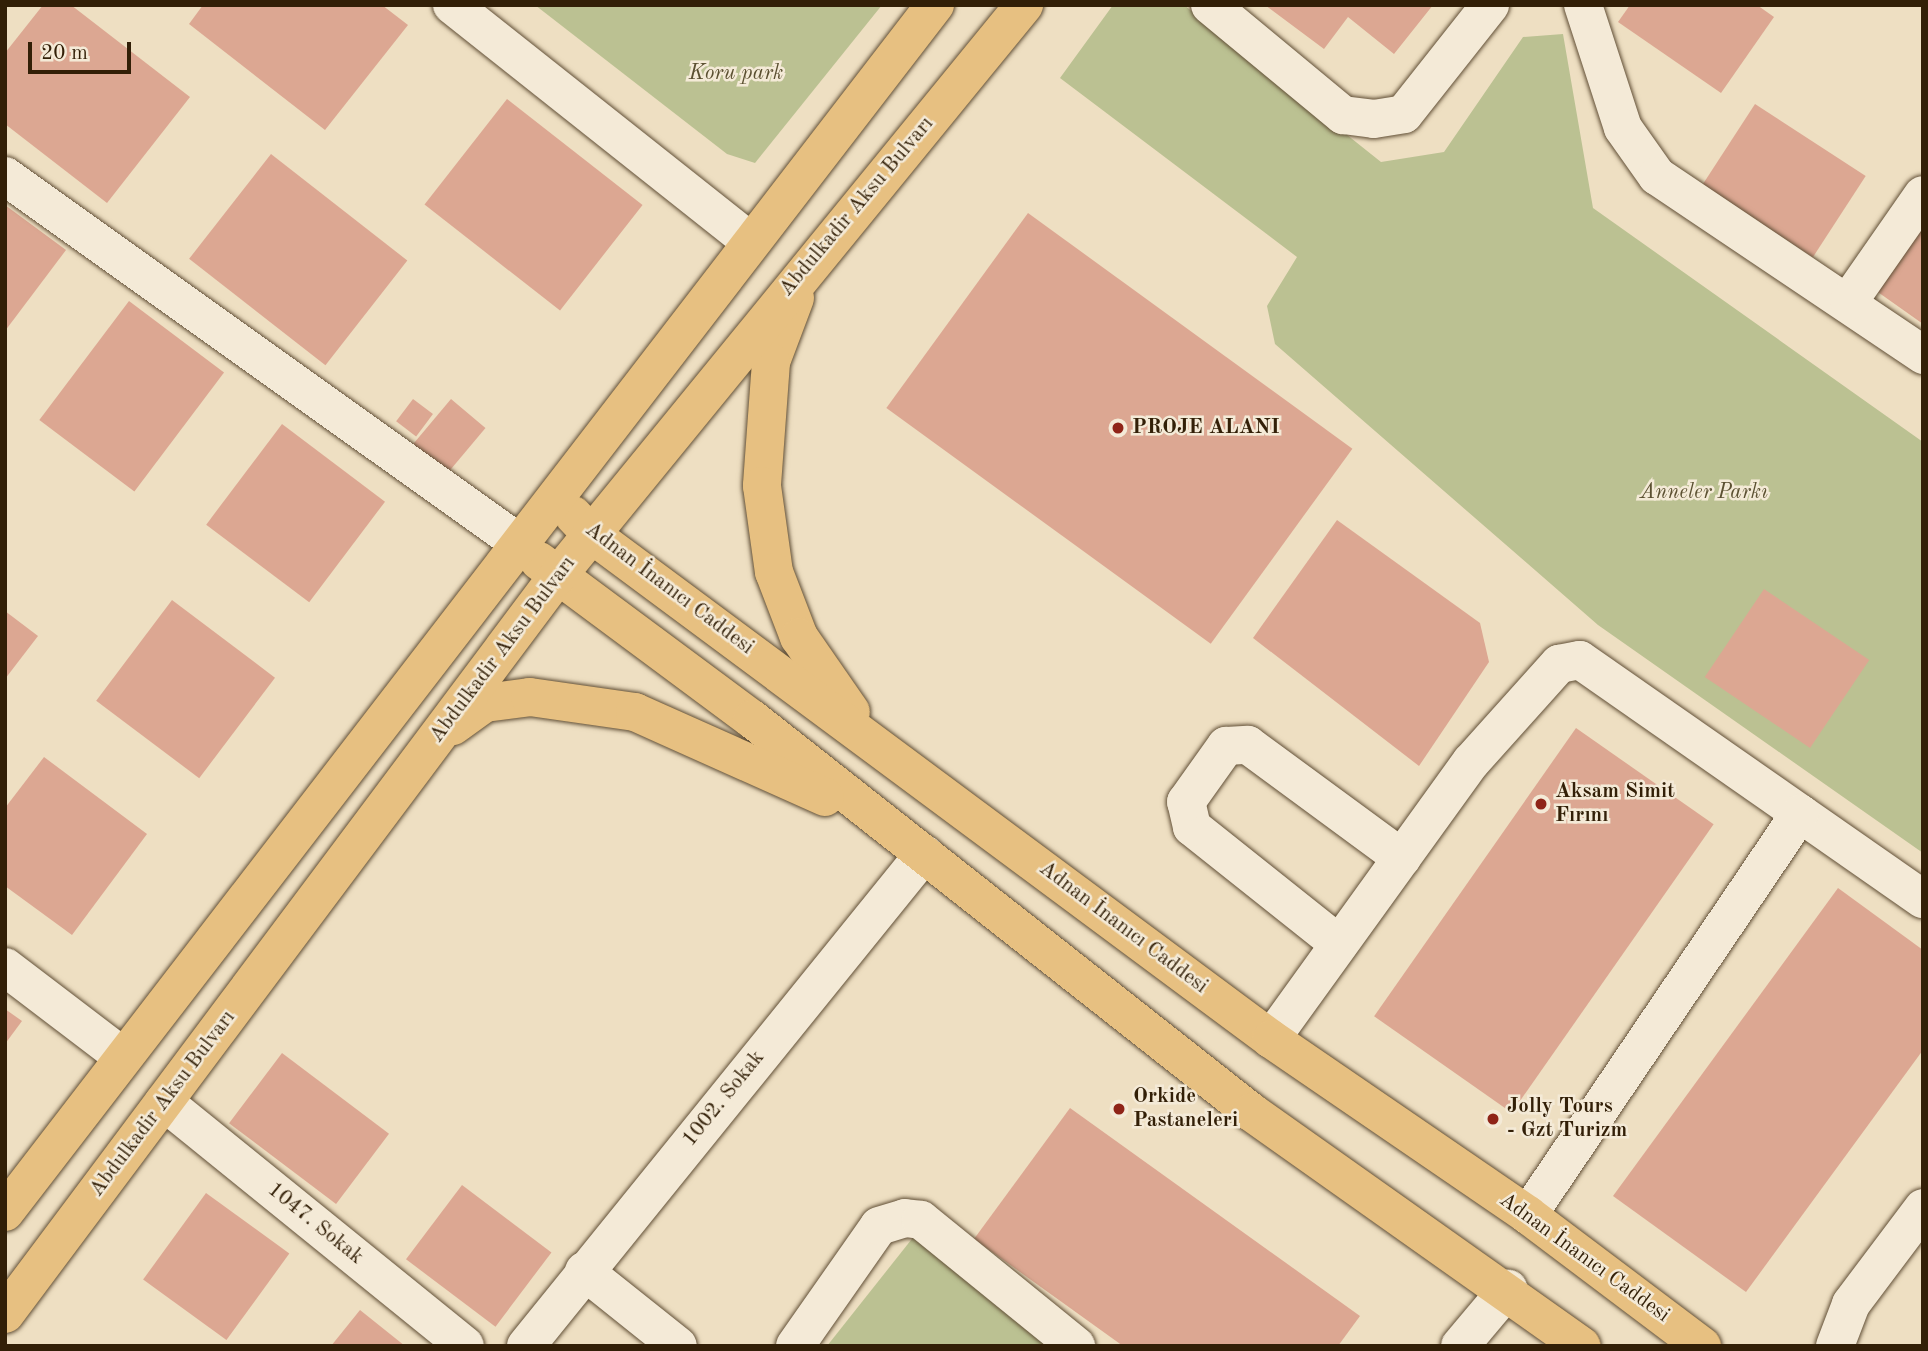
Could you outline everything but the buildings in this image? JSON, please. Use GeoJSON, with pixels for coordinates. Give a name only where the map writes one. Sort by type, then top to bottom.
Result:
{"type":"FeatureCollection","features":[{"type":"Feature","properties":{"kind":"main road"},"geometry":{"type":"LineString","coordinates":[[5,1212],[750,241],[935,5]]}},
{"type":"Feature","properties":{"kind":"main road","name":"Abdulkadir Aksu Bulvarı"},"geometry":{"type":"LineString","coordinates":[[5,1314],[556,578],[806,268],[1024,5]]}},
{"type":"Feature","properties":{"kind":"main road"},"geometry":{"type":"LineString","coordinates":[[806,268],[771,362],[762,486],[774,572],[799,637],[871,739]]}},
{"type":"Feature","properties":{"kind":"main road","name":"Adnan İnanıcı Caddesi"},"geometry":{"type":"LineString","coordinates":[[555,497],[591,534],[871,739],[1271,1039],[1528,1215],[1702,1346]]}},
{"type":"Feature","properties":{"kind":"main road"},"geometry":{"type":"LineString","coordinates":[[519,543],[556,578],[892,830],[1251,1112],[1508,1289],[1582,1346]]}},
{"type":"Feature","properties":{"kind":"main road"},"geometry":{"type":"LineString","coordinates":[[437,737],[485,703],[530,697],[635,712],[743,757],[892,830]]}},
{"type":"Feature","properties":{"kind":"street"},"geometry":{"type":"LineString","coordinates":[[452,5],[750,241]]}},
{"type":"Feature","properties":{"kind":"street"},"geometry":{"type":"LineString","coordinates":[[1210,5],[1343,115],[1374,119],[1404,114],[1490,5]]}},
{"type":"Feature","properties":{"kind":"street"},"geometry":{"type":"LineString","coordinates":[[1583,5],[1623,128],[1657,176],[1849,301],[1923,355]]}},
{"type":"Feature","properties":{"kind":"street"},"geometry":{"type":"LineString","coordinates":[[5,176],[519,543]]}},
{"type":"Feature","properties":{"kind":"street"},"geometry":{"type":"LineString","coordinates":[[1849,301],[1923,195]]}},
{"type":"Feature","properties":{"kind":"street"},"geometry":{"type":"LineString","coordinates":[[1271,1039],[1402,858],[1539,681],[1559,664],[1580,660],[1923,900]]}},
{"type":"Feature","properties":{"kind":"street"},"geometry":{"type":"LineString","coordinates":[[1339,944],[1192,827],[1186,802],[1226,746],[1248,745],[1402,858]]}},
{"type":"Feature","properties":{"kind":"street"},"geometry":{"type":"LineString","coordinates":[[1528,1215],[1800,813]]}},
{"type":"Feature","properties":{"kind":"street","name":"1002. Sokak"},"geometry":{"type":"LineString","coordinates":[[526,1346],[923,854]]}},
{"type":"Feature","properties":{"kind":"street"},"geometry":{"type":"LineString","coordinates":[[5,967],[123,1057]]}},
{"type":"Feature","properties":{"kind":"street","name":"1047. Sokak"},"geometry":{"type":"LineString","coordinates":[[164,1102],[465,1346]]}},
{"type":"Feature","properties":{"kind":"street"},"geometry":{"type":"LineString","coordinates":[[1835,1346],[1851,1304],[1923,1208]]}},
{"type":"Feature","properties":{"kind":"street"},"geometry":{"type":"LineString","coordinates":[[795,1346],[879,1226],[905,1218],[921,1220],[1076,1346]]}},
{"type":"Feature","properties":{"kind":"street"},"geometry":{"type":"LineString","coordinates":[[584,1271],[678,1346]]}},
{"type":"Feature","properties":{"kind":"street"},"geometry":{"type":"LineString","coordinates":[[1460,1346],[1508,1289]]}},
{"type":"Feature","properties":{"kind":"green space","name":"Koru park"},"geometry":{"type":"Polygon","coordinates":[[[535,5],[882,5],[755,163],[727,154],[535,5]]]}},
{"type":"Feature","properties":{"kind":"green space","name":"Anneler Parkı"},"geometry":{"type":"Polygon","coordinates":[[[1113,5],[1184,5],[1381,162],[1444,152],[1523,37],[1563,34],[1593,208],[1923,442],[1923,853],[1598,625],[1275,344],[1267,306],[1297,257],[1060,78],[1113,5]]]}},
{"type":"Feature","properties":{"kind":"green space"},"geometry":{"type":"Polygon","coordinates":[[[915,1235],[1051,1337],[1044,1346],[827,1346],[915,1235]]]}},
{"type":"Feature","properties":{"kind":"place","name":"PROJE ALANI"},"geometry":{"type":"Point","coordinates":[1118,428]}},
{"type":"Feature","properties":{"kind":"place","name":"Aksam Simit Fırını"},"geometry":{"type":"Point","coordinates":[1541,804]}},
{"type":"Feature","properties":{"kind":"place","name":"Orkide Pastaneleri"},"geometry":{"type":"Point","coordinates":[1119,1109]}},
{"type":"Feature","properties":{"kind":"place","name":"Jolly Tours - Gzt Turizm"},"geometry":{"type":"Point","coordinates":[1493,1119]}}]}
